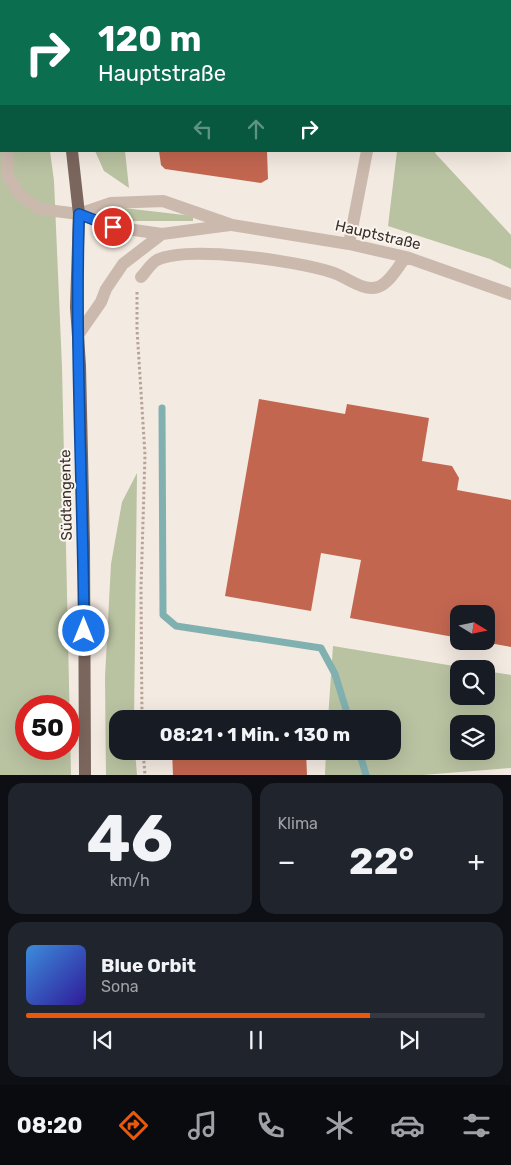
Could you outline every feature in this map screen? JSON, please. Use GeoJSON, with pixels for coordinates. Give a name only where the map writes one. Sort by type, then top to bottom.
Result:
{"type":"FeatureCollection","features":[{"type":"Feature","properties":{"kind":"main road","name":"Südtangente"},"geometry":{"type":"LineString","coordinates":[[72,152],[79,214],[76,307],[84,545],[85,775]]}},
{"type":"Feature","properties":{"kind":"street"},"geometry":{"type":"LineString","coordinates":[[7,152],[8,176],[20,195],[39,208],[79,214]]}},
{"type":"Feature","properties":{"kind":"street"},"geometry":{"type":"LineString","coordinates":[[349,244],[367,152]]}},
{"type":"Feature","properties":{"kind":"street","name":"Hauptstraße"},"geometry":{"type":"LineString","coordinates":[[79,214],[111,202],[163,201],[232,225],[349,244],[406,256],[511,294]]}},
{"type":"Feature","properties":{"kind":"street","name":"Hauptstraße"},"geometry":{"type":"LineString","coordinates":[[79,214],[113,227],[162,234],[232,225]]}},
{"type":"Feature","properties":{"kind":"street"},"geometry":{"type":"LineString","coordinates":[[78,335],[101,302],[106,289],[123,264],[162,234]]}},
{"type":"Feature","properties":{"kind":"street"},"geometry":{"type":"LineString","coordinates":[[141,277],[156,261],[180,255],[204,254],[300,265],[333,272],[364,287],[376,288],[385,284],[406,256]]}},
{"type":"Feature","properties":{"kind":"path"},"geometry":{"type":"LineString","coordinates":[[141,277],[137,293],[137,329],[145,455],[141,588],[142,710]]}},
{"type":"Feature","properties":{"kind":"path"},"geometry":{"type":"LineString","coordinates":[[144,760],[145,775]]}},
{"type":"Feature","properties":{"kind":"green space"},"geometry":{"type":"Polygon","coordinates":[[[0,152],[50,152],[54,181],[62,367],[69,695],[15,695],[15,760],[71,760],[71,775],[0,775],[0,152]]]}},
{"type":"Feature","properties":{"kind":"green space"},"geometry":{"type":"Polygon","coordinates":[[[95,152],[125,152],[129,188],[104,171],[95,152]]]}},
{"type":"Feature","properties":{"kind":"green space"},"geometry":{"type":"Polygon","coordinates":[[[397,152],[436,152],[511,235],[511,269],[490,259],[388,226],[397,152]]]}},
{"type":"Feature","properties":{"kind":"green space"},"geometry":{"type":"Polygon","coordinates":[[[115,207],[193,216],[193,221],[111,221],[106,217],[106,213],[115,207]]]}},
{"type":"Feature","properties":{"kind":"green space"},"geometry":{"type":"Polygon","coordinates":[[[137,473],[134,710],[109,710],[109,760],[136,760],[137,775],[106,775],[105,677],[111,564],[122,502],[137,473]]]}},
{"type":"Feature","properties":{"kind":"green space"},"geometry":{"type":"Polygon","coordinates":[[[333,646],[450,665],[450,705],[495,705],[495,672],[511,675],[511,768],[423,775],[325,775],[326,760],[401,760],[401,710],[329,710],[333,646]]]}},
{"type":"Feature","properties":{"kind":"building"},"geometry":{"type":"Polygon","coordinates":[[[159,152],[267,152],[268,179],[261,183],[165,169],[161,165],[159,152]]]}},
{"type":"Feature","properties":{"kind":"building"},"geometry":{"type":"Polygon","coordinates":[[[259,399],[345,414],[347,404],[429,418],[422,461],[452,466],[459,478],[457,490],[511,500],[511,647],[495,644],[495,605],[450,605],[450,636],[350,618],[361,560],[321,553],[311,611],[225,596],[259,399]]]}},
{"type":"Feature","properties":{"kind":"building"},"geometry":{"type":"Polygon","coordinates":[[[172,760],[306,760],[307,775],[173,775],[172,760]]]}},
{"type":"Feature","properties":{"kind":"waterway"},"geometry":{"type":"LineString","coordinates":[[162,408],[163,615],[176,626],[321,648],[335,674],[346,710]]}},
{"type":"Feature","properties":{"kind":"waterway"},"geometry":{"type":"LineString","coordinates":[[362,760],[366,775]]}},
{"type":"Feature","properties":{"kind":"route"},"geometry":{"type":"LineString","coordinates":[[84,631],[80,366],[76,307],[79,214],[113,227]]}}]}
